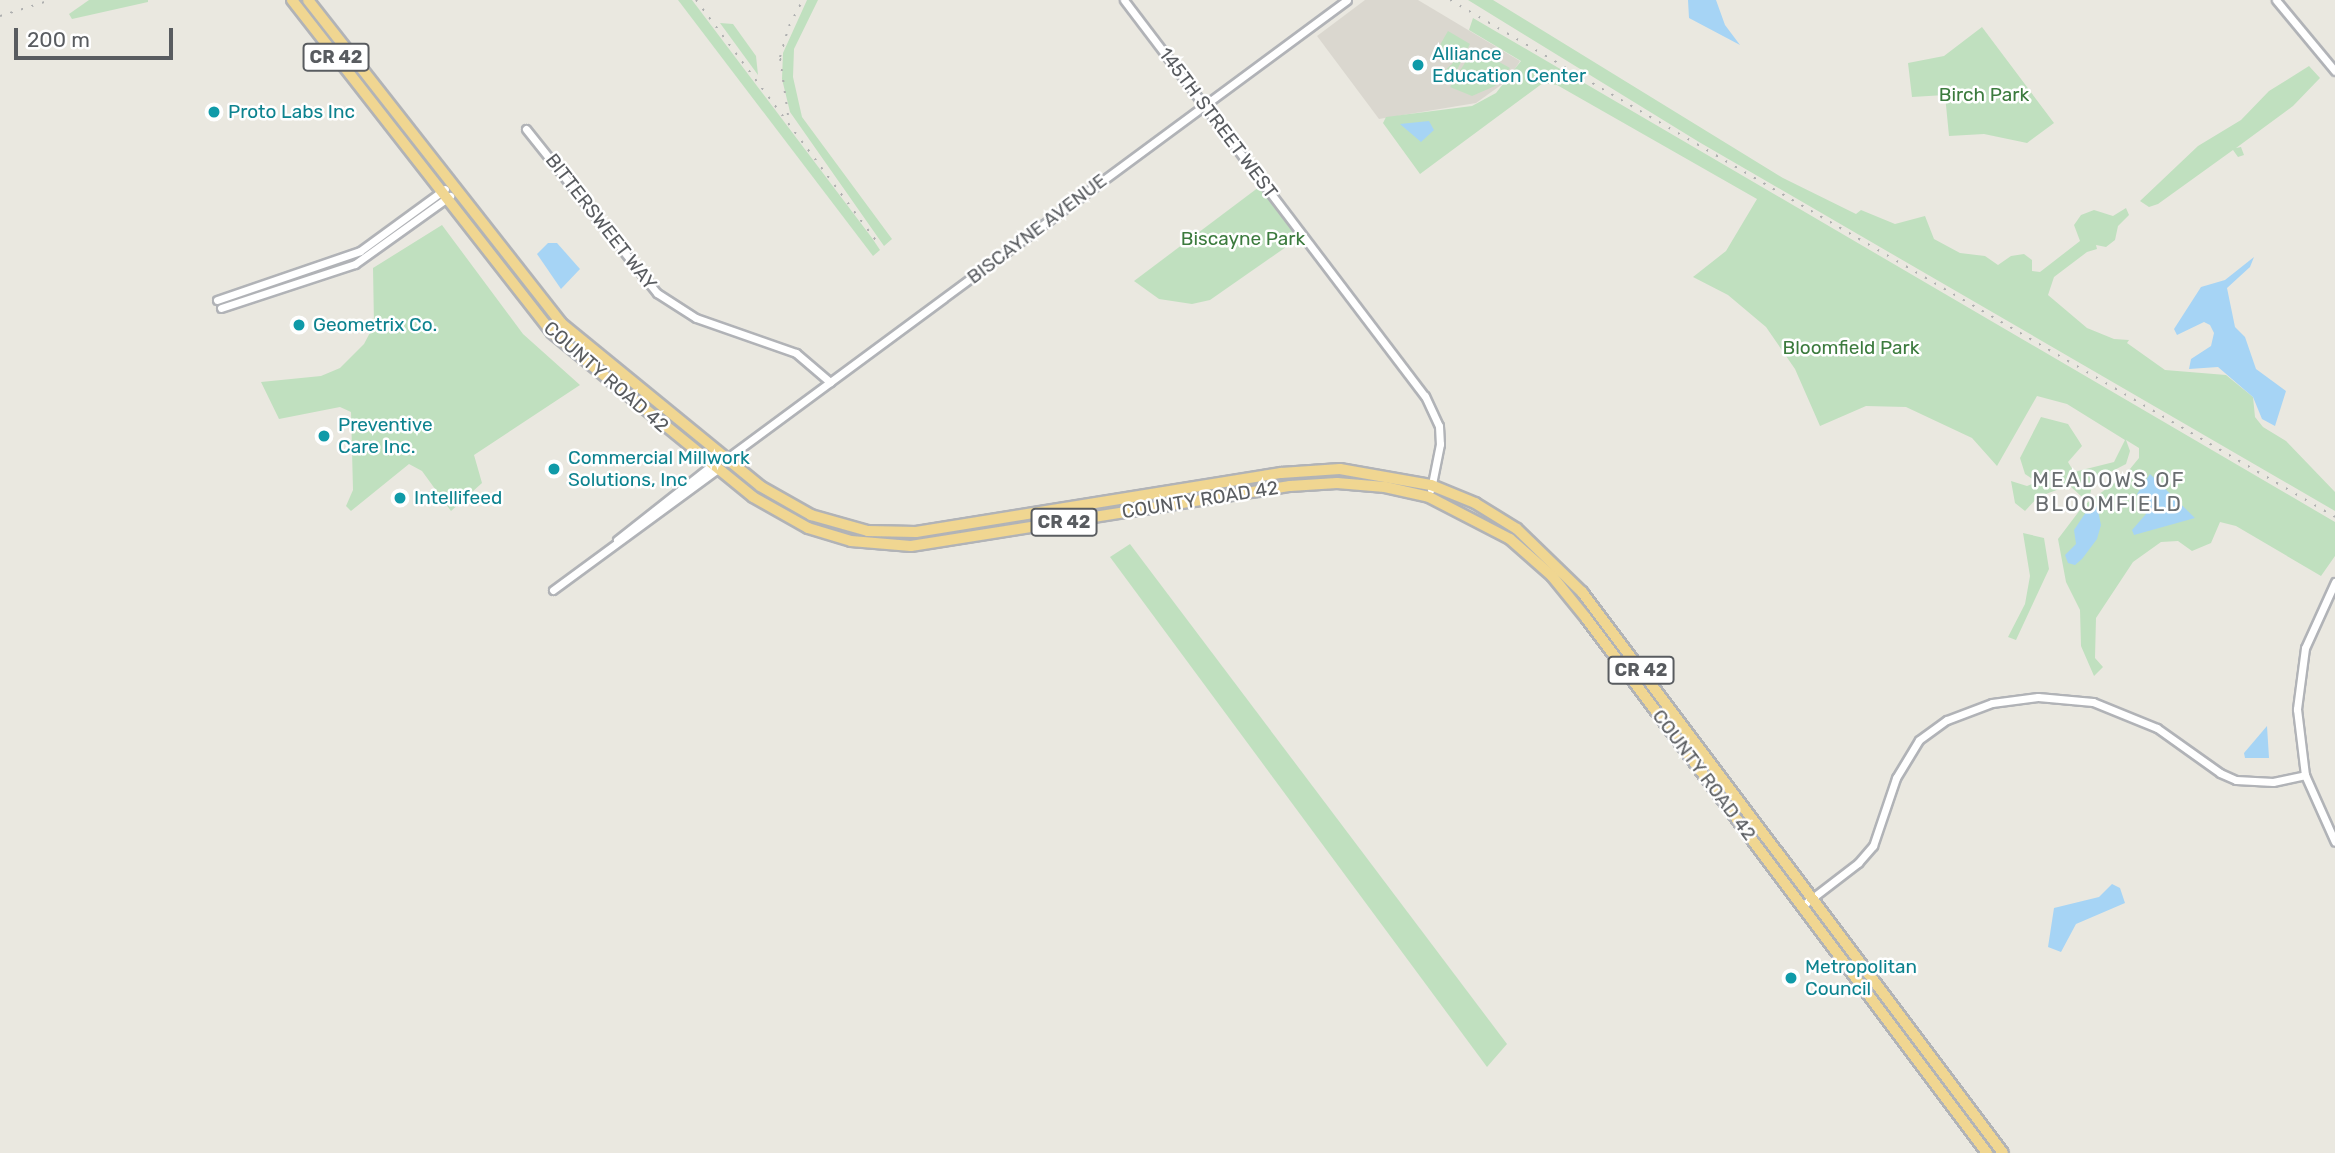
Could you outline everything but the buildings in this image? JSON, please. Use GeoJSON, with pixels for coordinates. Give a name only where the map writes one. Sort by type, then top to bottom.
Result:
{"type":"FeatureCollection","features":[{"type":"Feature","properties":{"kind":"highway","name":"COUNTY ROAD 42"},"geometry":{"type":"LineString","coordinates":[[292,0],[552,333],[715,467],[763,504],[801,525],[837,538],[887,546],[934,543],[1302,484],[1361,484],[1429,498],[1496,530],[1552,576],[1987,1153]]}},
{"type":"Feature","properties":{"kind":"highway","name":"COUNTY ROAD 42"},"geometry":{"type":"LineString","coordinates":[[308,0],[572,334],[778,499],[811,515],[844,526],[892,533],[1305,470],[1376,472],[1431,485],[1503,519],[1561,568],[2003,1153]]}},
{"type":"Feature","properties":{"kind":"street","name":"145TH STREET WEST"},"geometry":{"type":"LineString","coordinates":[[1125,0],[1425,396],[1439,426],[1440,444],[1429,498]]}},
{"type":"Feature","properties":{"kind":"street","name":"BISCAYNE AVENUE"},"geometry":{"type":"LineString","coordinates":[[726,459],[1347,0]]}},
{"type":"Feature","properties":{"kind":"street"},"geometry":{"type":"LineString","coordinates":[[2276,0],[2335,72]]}},
{"type":"Feature","properties":{"kind":"street","name":"BITTERSWEET WAY"},"geometry":{"type":"LineString","coordinates":[[526,129],[657,293],[696,318],[796,353],[830,382]]}},
{"type":"Feature","properties":{"kind":"street"},"geometry":{"type":"LineString","coordinates":[[219,304],[351,256],[454,188]]}},
{"type":"Feature","properties":{"kind":"street"},"geometry":{"type":"LineString","coordinates":[[553,590],[715,467]]}},
{"type":"Feature","properties":{"kind":"street"},"geometry":{"type":"LineString","coordinates":[[2335,582],[2310,633],[2299,677],[2297,730],[2305,775],[2335,842]]}},
{"type":"Feature","properties":{"kind":"street"},"geometry":{"type":"LineString","coordinates":[[1802,906],[1873,846],[1896,778],[1919,740],[1947,720],[1992,704],[2046,697],[2094,702],[2157,727],[2212,768],[2236,780],[2273,782],[2305,775]]}},
{"type":"Feature","properties":{"kind":"shaded area"},"geometry":{"type":"Polygon","coordinates":[[[1365,0],[1418,0],[1520,61],[1508,80],[1476,103],[1379,119],[1317,36],[1365,0]]]}},
{"type":"Feature","properties":{"kind":"green space"},"geometry":{"type":"Polygon","coordinates":[[[89,0],[148,2],[72,19],[69,14],[89,0]]]}},
{"type":"Feature","properties":{"kind":"green space"},"geometry":{"type":"Polygon","coordinates":[[[678,0],[692,0],[872,238],[880,250],[873,256],[678,0]]]}},
{"type":"Feature","properties":{"kind":"green space"},"geometry":{"type":"Polygon","coordinates":[[[807,0],[818,0],[794,49],[793,77],[802,117],[892,239],[884,246],[790,112],[782,79],[783,53],[807,0]]]}},
{"type":"Feature","properties":{"kind":"green space"},"geometry":{"type":"Polygon","coordinates":[[[1468,0],[1493,0],[1783,178],[1856,214],[1861,210],[1895,224],[1925,216],[1934,239],[1960,253],[1985,256],[1998,265],[2011,256],[2024,254],[2032,260],[2032,271],[2040,272],[2080,241],[2074,225],[2081,215],[2094,210],[2113,216],[2126,208],[2129,215],[2118,226],[2115,240],[2106,247],[2096,245],[2097,249],[2087,252],[2054,277],[2048,295],[2087,328],[2114,339],[2129,340],[2127,343],[2165,370],[2226,375],[2253,397],[2255,417],[2263,427],[2286,441],[2335,492],[2335,511],[1699,142],[1468,0]]]}},
{"type":"Feature","properties":{"kind":"green space","name":"Bloomfield Park"},"geometry":{"type":"Polygon","coordinates":[[[1473,18],[2335,522],[2335,556],[2321,576],[2236,526],[2220,522],[2211,543],[2192,551],[2178,541],[2161,542],[2133,562],[2096,618],[2095,658],[2103,667],[2094,676],[2081,646],[2080,610],[2066,582],[2058,539],[2083,506],[2125,475],[2139,458],[2139,448],[2126,440],[2130,451],[2126,464],[2093,481],[2090,495],[2082,497],[2070,486],[2038,497],[2025,511],[2015,503],[2011,481],[2027,486],[2037,482],[2025,474],[2020,458],[2041,417],[2068,424],[2082,446],[2068,462],[2074,472],[2114,462],[2125,440],[2067,404],[2037,396],[1997,466],[1972,438],[1906,407],[1866,406],[1820,426],[1795,369],[1766,327],[1728,295],[1693,277],[1726,251],[1757,199],[1557,85],[1543,83],[1420,174],[1383,123],[1386,117],[1472,106],[1496,93],[1521,61],[1469,30],[1473,18]]]}},
{"type":"Feature","properties":{"kind":"green space"},"geometry":{"type":"Polygon","coordinates":[[[720,23],[733,24],[756,56],[758,75],[720,23]]]}},
{"type":"Feature","properties":{"kind":"green space","name":"Birch Park"},"geometry":{"type":"Polygon","coordinates":[[[1982,27],[2054,123],[2027,143],[1984,134],[1949,136],[1945,95],[1912,97],[1908,63],[1944,56],[1982,27]]]}},
{"type":"Feature","properties":{"kind":"green space"},"geometry":{"type":"Polygon","coordinates":[[[1448,31],[1470,44],[1456,72],[1447,79],[1442,73],[1452,64],[1459,51],[1452,60],[1437,50],[1448,31]]]}},
{"type":"Feature","properties":{"kind":"green space"},"geometry":{"type":"Polygon","coordinates":[[[1474,48],[1510,68],[1495,86],[1472,96],[1450,87],[1474,48]]]}},
{"type":"Feature","properties":{"kind":"green space"},"geometry":{"type":"Polygon","coordinates":[[[2309,66],[2320,78],[2293,106],[2236,148],[2241,147],[2244,155],[2238,157],[2233,150],[2158,204],[2149,207],[2140,201],[2198,146],[2241,120],[2269,91],[2309,66]]]}},
{"type":"Feature","properties":{"kind":"green space","name":"Biscayne Park"},"geometry":{"type":"Polygon","coordinates":[[[1259,187],[1299,238],[1210,300],[1192,304],[1159,299],[1134,281],[1259,187]]]}},
{"type":"Feature","properties":{"kind":"green space"},"geometry":{"type":"Polygon","coordinates":[[[442,225],[523,334],[580,385],[474,455],[482,483],[451,511],[422,471],[409,464],[351,511],[346,506],[353,490],[351,412],[340,407],[279,419],[261,382],[321,376],[340,368],[364,344],[374,325],[373,268],[442,225]]]}},
{"type":"Feature","properties":{"kind":"green space"},"geometry":{"type":"Polygon","coordinates":[[[2023,533],[2044,538],[2049,569],[2016,640],[2008,637],[2025,604],[2030,576],[2023,533]]]}},
{"type":"Feature","properties":{"kind":"green space"},"geometry":{"type":"Polygon","coordinates":[[[1130,544],[1507,1044],[1487,1067],[1110,557],[1130,544]]]}},
{"type":"Feature","properties":{"kind":"water"},"geometry":{"type":"Polygon","coordinates":[[[1688,0],[1716,0],[1725,25],[1740,45],[1689,18],[1688,0]]]}},
{"type":"Feature","properties":{"kind":"water"},"geometry":{"type":"Polygon","coordinates":[[[1429,121],[1434,130],[1421,142],[1400,124],[1429,121]]]}},
{"type":"Feature","properties":{"kind":"water"},"geometry":{"type":"Polygon","coordinates":[[[548,243],[557,243],[580,269],[561,289],[537,254],[548,243]]]}},
{"type":"Feature","properties":{"kind":"water"},"geometry":{"type":"Polygon","coordinates":[[[2254,257],[2250,267],[2227,288],[2235,327],[2245,337],[2256,369],[2286,391],[2275,426],[2262,419],[2253,397],[2218,367],[2189,369],[2191,359],[2211,346],[2214,333],[2210,325],[2204,322],[2177,335],[2174,329],[2201,287],[2225,280],[2254,257]]]}},
{"type":"Feature","properties":{"kind":"water"},"geometry":{"type":"Polygon","coordinates":[[[2150,474],[2195,518],[2134,535],[2132,530],[2146,514],[2137,494],[2150,474]]]}},
{"type":"Feature","properties":{"kind":"water"},"geometry":{"type":"Polygon","coordinates":[[[2097,506],[2101,525],[2097,539],[2075,565],[2068,563],[2065,555],[2076,544],[2074,530],[2088,509],[2097,506]]]}},
{"type":"Feature","properties":{"kind":"water"},"geometry":{"type":"Polygon","coordinates":[[[2267,726],[2269,758],[2245,758],[2244,753],[2267,726]]]}},
{"type":"Feature","properties":{"kind":"water"},"geometry":{"type":"Polygon","coordinates":[[[2112,884],[2120,888],[2125,903],[2076,924],[2061,952],[2048,947],[2054,908],[2099,897],[2112,884]]]}},
{"type":"Feature","properties":{"kind":"railway"},"geometry":{"type":"LineString","coordinates":[[0,16],[51,0]]}},
{"type":"Feature","properties":{"kind":"railway"},"geometry":{"type":"LineString","coordinates":[[696,0],[878,243]]}},
{"type":"Feature","properties":{"kind":"railway"},"geometry":{"type":"LineString","coordinates":[[788,115],[780,57],[789,26],[803,0]]}},
{"type":"Feature","properties":{"kind":"railway"},"geometry":{"type":"LineString","coordinates":[[1450,0],[2335,517]]}},
{"type":"Feature","properties":{"kind":"place","name":"Alliance Education Center"},"geometry":{"type":"Point","coordinates":[1418,65]}},
{"type":"Feature","properties":{"kind":"place","name":"Proto Labs Inc"},"geometry":{"type":"Point","coordinates":[214,112]}},
{"type":"Feature","properties":{"kind":"place","name":"Geometrix Co."},"geometry":{"type":"Point","coordinates":[299,325]}},
{"type":"Feature","properties":{"kind":"place","name":"Preventive Care Inc."},"geometry":{"type":"Point","coordinates":[324,436]}},
{"type":"Feature","properties":{"kind":"place","name":"Commercial Millwork Solutions, Inc"},"geometry":{"type":"Point","coordinates":[554,469]}},
{"type":"Feature","properties":{"kind":"place","name":"Intellifeed"},"geometry":{"type":"Point","coordinates":[400,498]}},
{"type":"Feature","properties":{"kind":"place","name":"Metropolitan Council"},"geometry":{"type":"Point","coordinates":[1791,978]}},
{"type":"Feature","properties":{"kind":"district","name":"MEADOWS OF BLOOMFIELD"},"geometry":{"type":"Point","coordinates":[2109,492]}}]}
